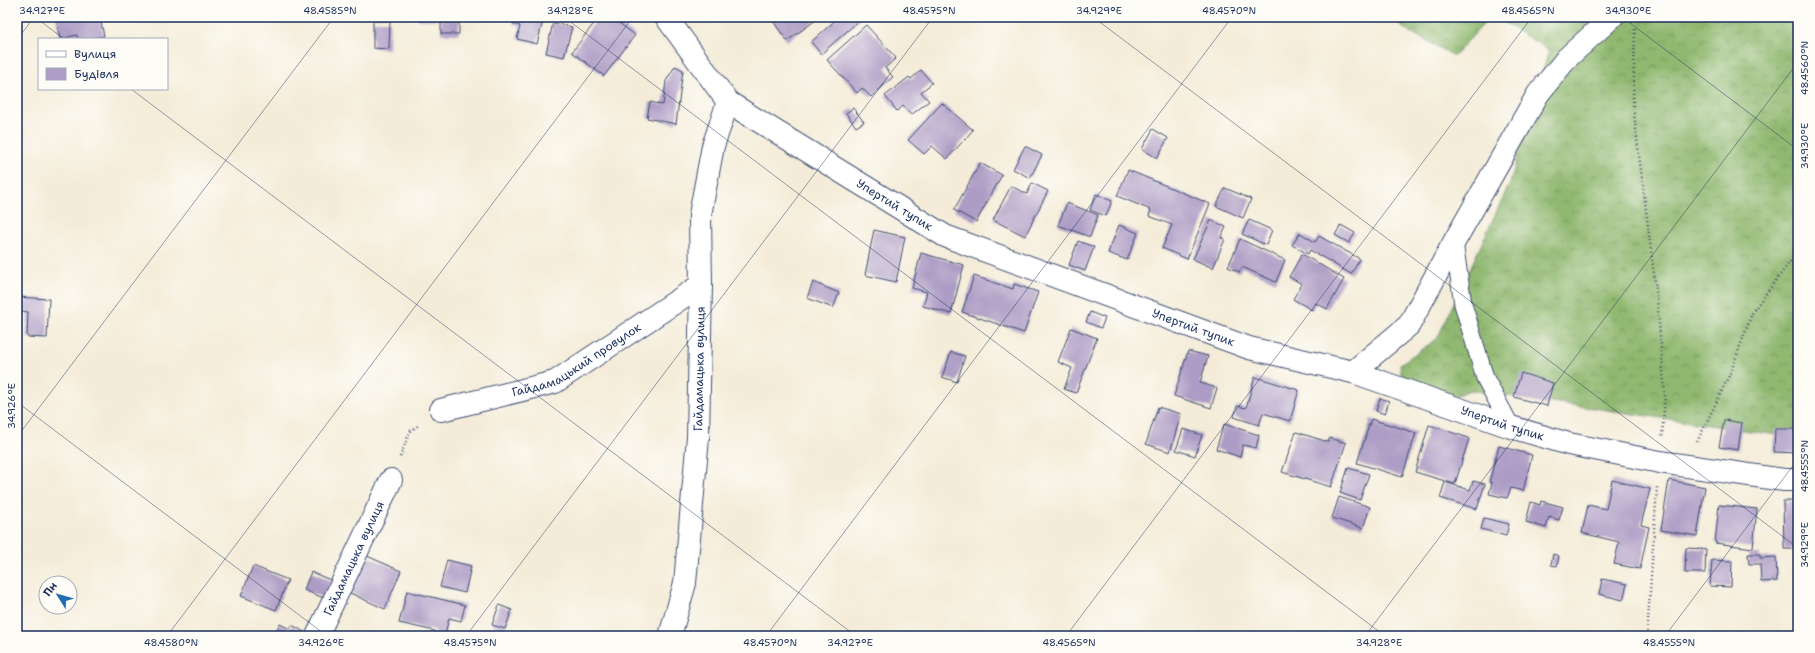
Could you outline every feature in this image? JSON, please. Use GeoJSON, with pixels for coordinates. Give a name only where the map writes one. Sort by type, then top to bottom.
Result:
{"type":"FeatureCollection","features":[{"type":"Feature","properties":{"kind":"street","name":"Упертий тупик"},"geometry":{"type":"LineString","coordinates":[[666,17],[728,102],[945,236],[1249,348],[1353,372],[1511,427],[1569,444],[1660,462],[1784,480],[1798,480]]}},
{"type":"Feature","properties":{"kind":"street"},"geometry":{"type":"LineString","coordinates":[[1353,372],[1409,325],[1538,94],[1567,58],[1612,17]]}},
{"type":"Feature","properties":{"kind":"street","name":"Гайдамацька вулиця"},"geometry":{"type":"LineString","coordinates":[[670,636],[685,583],[698,437],[701,285],[700,214],[713,146],[728,102]]}},
{"type":"Feature","properties":{"kind":"street","name":"Гайдамацький провулок"},"geometry":{"type":"LineString","coordinates":[[441,410],[555,382],[701,285]]}},
{"type":"Feature","properties":{"kind":"street","name":"Гайдамацька вулиця"},"geometry":{"type":"LineString","coordinates":[[317,636],[390,480]]}},
{"type":"Feature","properties":{"kind":"lane"},"geometry":{"type":"LineString","coordinates":[[1454,242],[1463,304],[1485,378],[1511,427]]}},
{"type":"Feature","properties":{"kind":"path"},"geometry":{"type":"LineString","coordinates":[[1635,24],[1633,106],[1657,298],[1665,395],[1647,636]]}},
{"type":"Feature","properties":{"kind":"path"},"geometry":{"type":"LineString","coordinates":[[1686,465],[1692,457],[1700,434],[1729,376],[1753,311],[1798,251]]}},
{"type":"Feature","properties":{"kind":"path"},"geometry":{"type":"LineString","coordinates":[[390,480],[410,431],[441,410]]}},
{"type":"Feature","properties":{"kind":"green space"},"geometry":{"type":"Polygon","coordinates":[[[1390,17],[1490,17],[1454,56],[1400,26],[1390,17]]]}},
{"type":"Feature","properties":{"kind":"green space"},"geometry":{"type":"Polygon","coordinates":[[[1495,17],[1798,17],[1798,438],[1470,390],[1445,400],[1402,383],[1400,364],[1437,339],[1510,183],[1549,50],[1495,17]]]}},
{"type":"Feature","properties":{"kind":"building"},"geometry":{"type":"Polygon","coordinates":[[[56,17],[100,17],[104,36],[95,38],[78,38],[77,35],[60,38],[56,17]]]}},
{"type":"Feature","properties":{"kind":"building"},"geometry":{"type":"Polygon","coordinates":[[[418,17],[459,17],[459,34],[441,34],[441,20],[418,20],[418,17]]]}},
{"type":"Feature","properties":{"kind":"building"},"geometry":{"type":"Polygon","coordinates":[[[515,17],[544,17],[537,44],[517,39],[520,26],[513,24],[515,17]]]}},
{"type":"Feature","properties":{"kind":"building"},"geometry":{"type":"Polygon","coordinates":[[[599,17],[611,17],[635,35],[604,76],[572,52],[599,17]]]}},
{"type":"Feature","properties":{"kind":"building"},"geometry":{"type":"Polygon","coordinates":[[[770,17],[820,17],[787,41],[770,17]]]}},
{"type":"Feature","properties":{"kind":"building"},"geometry":{"type":"Polygon","coordinates":[[[839,17],[863,17],[821,54],[811,42],[839,17]]]}},
{"type":"Feature","properties":{"kind":"building"},"geometry":{"type":"Polygon","coordinates":[[[373,21],[390,21],[389,49],[373,48],[373,21]]]}},
{"type":"Feature","properties":{"kind":"building"},"geometry":{"type":"Polygon","coordinates":[[[553,23],[572,27],[564,57],[546,53],[553,23]]]}},
{"type":"Feature","properties":{"kind":"building"},"geometry":{"type":"Polygon","coordinates":[[[866,25],[896,58],[885,68],[893,77],[871,97],[862,88],[857,93],[827,60],[866,25]]]}},
{"type":"Feature","properties":{"kind":"building"},"geometry":{"type":"Polygon","coordinates":[[[675,66],[683,70],[676,124],[647,118],[650,102],[663,105],[666,81],[675,66]]]}},
{"type":"Feature","properties":{"kind":"building"},"geometry":{"type":"Polygon","coordinates":[[[921,70],[932,83],[921,92],[929,101],[911,115],[903,106],[897,111],[885,96],[909,77],[911,79],[921,70]]]}},
{"type":"Feature","properties":{"kind":"building"},"geometry":{"type":"Polygon","coordinates":[[[942,103],[973,130],[947,159],[932,146],[924,154],[908,140],[942,103]]]}},
{"type":"Feature","properties":{"kind":"building"},"geometry":{"type":"Polygon","coordinates":[[[853,108],[864,122],[856,127],[846,113],[853,108]]]}},
{"type":"Feature","properties":{"kind":"building"},"geometry":{"type":"Polygon","coordinates":[[[1153,129],[1168,138],[1157,158],[1142,149],[1153,129]]]}},
{"type":"Feature","properties":{"kind":"building"},"geometry":{"type":"Polygon","coordinates":[[[1025,146],[1042,155],[1030,178],[1013,169],[1025,146]]]}},
{"type":"Feature","properties":{"kind":"building"},"geometry":{"type":"Polygon","coordinates":[[[980,163],[1002,175],[976,222],[954,210],[980,163]]]}},
{"type":"Feature","properties":{"kind":"building"},"geometry":{"type":"Polygon","coordinates":[[[1128,170],[1210,204],[1187,259],[1162,248],[1172,225],[1149,216],[1151,210],[1117,196],[1128,170]]]}},
{"type":"Feature","properties":{"kind":"building"},"geometry":{"type":"Polygon","coordinates":[[[1032,183],[1048,191],[1025,236],[993,220],[1011,186],[1027,194],[1032,183]]]}},
{"type":"Feature","properties":{"kind":"building"},"geometry":{"type":"Polygon","coordinates":[[[1225,188],[1251,199],[1243,218],[1216,206],[1225,188]]]}},
{"type":"Feature","properties":{"kind":"building"},"geometry":{"type":"Polygon","coordinates":[[[1096,194],[1112,201],[1106,216],[1090,210],[1096,194]]]}},
{"type":"Feature","properties":{"kind":"building"},"geometry":{"type":"Polygon","coordinates":[[[1067,203],[1098,215],[1090,237],[1058,225],[1067,203]]]}},
{"type":"Feature","properties":{"kind":"building"},"geometry":{"type":"Polygon","coordinates":[[[1211,220],[1226,227],[1221,238],[1225,239],[1213,268],[1193,259],[1211,220]]]}},
{"type":"Feature","properties":{"kind":"building"},"geometry":{"type":"Polygon","coordinates":[[[1249,220],[1272,230],[1266,245],[1242,234],[1249,220]]]}},
{"type":"Feature","properties":{"kind":"building"},"geometry":{"type":"Polygon","coordinates":[[[1119,225],[1138,233],[1127,260],[1108,253],[1119,225]]]}},
{"type":"Feature","properties":{"kind":"building"},"geometry":{"type":"Polygon","coordinates":[[[1341,225],[1355,233],[1349,243],[1335,235],[1341,225]]]}},
{"type":"Feature","properties":{"kind":"building"},"geometry":{"type":"Polygon","coordinates":[[[874,230],[905,237],[896,282],[865,275],[874,230]]]}},
{"type":"Feature","properties":{"kind":"building"},"geometry":{"type":"Polygon","coordinates":[[[1300,233],[1315,242],[1319,236],[1360,259],[1351,274],[1310,250],[1308,254],[1292,245],[1300,233]]]}},
{"type":"Feature","properties":{"kind":"building"},"geometry":{"type":"Polygon","coordinates":[[[1240,239],[1285,260],[1276,282],[1242,267],[1239,272],[1228,267],[1240,239]]]}},
{"type":"Feature","properties":{"kind":"building"},"geometry":{"type":"Polygon","coordinates":[[[1078,241],[1094,247],[1085,271],[1069,265],[1078,241]]]}},
{"type":"Feature","properties":{"kind":"building"},"geometry":{"type":"Polygon","coordinates":[[[921,253],[964,265],[951,314],[923,306],[927,292],[912,288],[921,253]]]}},
{"type":"Feature","properties":{"kind":"building"},"geometry":{"type":"Polygon","coordinates":[[[1302,254],[1344,279],[1327,309],[1316,303],[1312,310],[1293,299],[1302,284],[1289,277],[1302,254]]]}},
{"type":"Feature","properties":{"kind":"building"},"geometry":{"type":"Polygon","coordinates":[[[974,276],[1013,289],[1014,284],[1038,292],[1024,333],[962,312],[974,276]]]}},
{"type":"Feature","properties":{"kind":"building"},"geometry":{"type":"Polygon","coordinates":[[[813,282],[839,293],[833,308],[807,298],[813,282]]]}},
{"type":"Feature","properties":{"kind":"building"},"geometry":{"type":"Polygon","coordinates":[[[17,297],[49,299],[47,338],[27,337],[28,312],[20,311],[19,335],[17,335],[17,297]]]}},
{"type":"Feature","properties":{"kind":"building"},"geometry":{"type":"Polygon","coordinates":[[[1090,312],[1105,318],[1101,328],[1086,322],[1090,312]]]}},
{"type":"Feature","properties":{"kind":"building"},"geometry":{"type":"Polygon","coordinates":[[[1071,328],[1097,338],[1076,393],[1064,389],[1072,368],[1058,362],[1071,328]]]}},
{"type":"Feature","properties":{"kind":"building"},"geometry":{"type":"Polygon","coordinates":[[[1188,351],[1208,356],[1200,383],[1217,388],[1211,408],[1174,396],[1188,351]]]}},
{"type":"Feature","properties":{"kind":"building"},"geometry":{"type":"Polygon","coordinates":[[[951,352],[965,356],[957,382],[942,377],[951,352]]]}},
{"type":"Feature","properties":{"kind":"building"},"geometry":{"type":"Polygon","coordinates":[[[1521,373],[1553,383],[1547,406],[1514,397],[1521,373]]]}},
{"type":"Feature","properties":{"kind":"building"},"geometry":{"type":"Polygon","coordinates":[[[1255,377],[1299,390],[1290,421],[1263,413],[1259,425],[1234,417],[1237,406],[1246,408],[1255,377]]]}},
{"type":"Feature","properties":{"kind":"building"},"geometry":{"type":"Polygon","coordinates":[[[1380,398],[1389,401],[1385,414],[1376,411],[1380,398]]]}},
{"type":"Feature","properties":{"kind":"building"},"geometry":{"type":"Polygon","coordinates":[[[1158,407],[1181,414],[1170,452],[1146,444],[1158,407]]]}},
{"type":"Feature","properties":{"kind":"building"},"geometry":{"type":"Polygon","coordinates":[[[1371,419],[1416,433],[1402,477],[1357,463],[1371,419]]]}},
{"type":"Feature","properties":{"kind":"building"},"geometry":{"type":"Polygon","coordinates":[[[1724,420],[1742,423],[1738,450],[1719,447],[1724,420]]]}},
{"type":"Feature","properties":{"kind":"building"},"geometry":{"type":"Polygon","coordinates":[[[1224,424],[1259,435],[1256,448],[1243,445],[1240,457],[1216,449],[1224,424]]]}},
{"type":"Feature","properties":{"kind":"building"},"geometry":{"type":"Polygon","coordinates":[[[1429,425],[1469,438],[1455,484],[1415,472],[1429,425]]]}},
{"type":"Feature","properties":{"kind":"building"},"geometry":{"type":"Polygon","coordinates":[[[1183,429],[1202,435],[1195,456],[1176,450],[1183,429]]]}},
{"type":"Feature","properties":{"kind":"building"},"geometry":{"type":"Polygon","coordinates":[[[1775,429],[1798,429],[1797,453],[1774,452],[1775,429]]]}},
{"type":"Feature","properties":{"kind":"building"},"geometry":{"type":"Polygon","coordinates":[[[1296,432],[1328,442],[1330,438],[1346,443],[1331,487],[1282,472],[1296,432]]]}},
{"type":"Feature","properties":{"kind":"building"},"geometry":{"type":"Polygon","coordinates":[[[1499,446],[1532,455],[1523,491],[1511,488],[1507,498],[1489,494],[1492,483],[1489,482],[1499,446]]]}},
{"type":"Feature","properties":{"kind":"building"},"geometry":{"type":"Polygon","coordinates":[[[1348,468],[1369,474],[1360,500],[1340,493],[1348,468]]]}},
{"type":"Feature","properties":{"kind":"building"},"geometry":{"type":"Polygon","coordinates":[[[1612,480],[1650,489],[1641,525],[1649,527],[1640,569],[1614,564],[1619,542],[1582,533],[1588,505],[1606,509],[1612,480]]]}},
{"type":"Feature","properties":{"kind":"building"},"geometry":{"type":"Polygon","coordinates":[[[1669,480],[1705,487],[1697,536],[1661,530],[1669,480]]]}},
{"type":"Feature","properties":{"kind":"building"},"geometry":{"type":"Polygon","coordinates":[[[1473,481],[1485,484],[1477,509],[1440,498],[1445,482],[1470,490],[1473,481]]]}},
{"type":"Feature","properties":{"kind":"building"},"geometry":{"type":"Polygon","coordinates":[[[1339,497],[1370,507],[1363,528],[1332,518],[1339,497]]]}},
{"type":"Feature","properties":{"kind":"building"},"geometry":{"type":"Polygon","coordinates":[[[1541,501],[1563,507],[1559,520],[1549,517],[1546,528],[1526,522],[1531,502],[1540,505],[1541,501]]]}},
{"type":"Feature","properties":{"kind":"building"},"geometry":{"type":"Polygon","coordinates":[[[1783,501],[1798,501],[1798,549],[1784,549],[1783,501]]]}},
{"type":"Feature","properties":{"kind":"building"},"geometry":{"type":"Polygon","coordinates":[[[1719,505],[1757,509],[1753,548],[1715,543],[1719,505]]]}},
{"type":"Feature","properties":{"kind":"building"},"geometry":{"type":"Polygon","coordinates":[[[1484,518],[1509,524],[1506,536],[1481,529],[1484,518]]]}},
{"type":"Feature","properties":{"kind":"building"},"geometry":{"type":"Polygon","coordinates":[[[1686,548],[1706,549],[1705,573],[1685,573],[1686,548]]]}},
{"type":"Feature","properties":{"kind":"building"},"geometry":{"type":"Polygon","coordinates":[[[1553,554],[1559,556],[1557,566],[1551,565],[1553,554]]]}},
{"type":"Feature","properties":{"kind":"building"},"geometry":{"type":"Polygon","coordinates":[[[1748,554],[1760,554],[1760,558],[1776,557],[1777,581],[1761,582],[1760,564],[1749,564],[1748,554]]]}},
{"type":"Feature","properties":{"kind":"building"},"geometry":{"type":"Polygon","coordinates":[[[367,556],[401,571],[385,609],[350,593],[367,556]]]}},
{"type":"Feature","properties":{"kind":"building"},"geometry":{"type":"Polygon","coordinates":[[[447,560],[471,566],[465,593],[440,587],[447,560]]]}},
{"type":"Feature","properties":{"kind":"building"},"geometry":{"type":"Polygon","coordinates":[[[1712,560],[1732,561],[1731,587],[1710,586],[1712,560]]]}},
{"type":"Feature","properties":{"kind":"building"},"geometry":{"type":"Polygon","coordinates":[[[253,566],[288,580],[276,610],[241,596],[253,566]]]}},
{"type":"Feature","properties":{"kind":"building"},"geometry":{"type":"Polygon","coordinates":[[[311,572],[333,581],[326,599],[304,590],[311,572]]]}},
{"type":"Feature","properties":{"kind":"building"},"geometry":{"type":"Polygon","coordinates":[[[1602,579],[1627,584],[1623,600],[1599,594],[1602,579]]]}},
{"type":"Feature","properties":{"kind":"building"},"geometry":{"type":"Polygon","coordinates":[[[407,591],[465,605],[461,621],[449,618],[445,634],[453,636],[434,636],[435,631],[399,623],[407,591]]]}},
{"type":"Feature","properties":{"kind":"building"},"geometry":{"type":"Polygon","coordinates":[[[499,605],[512,610],[505,629],[492,625],[499,605]]]}},
{"type":"Feature","properties":{"kind":"building"},"geometry":{"type":"Polygon","coordinates":[[[280,624],[290,629],[292,625],[308,634],[307,636],[270,636],[273,630],[276,631],[280,624]]]}}]}
